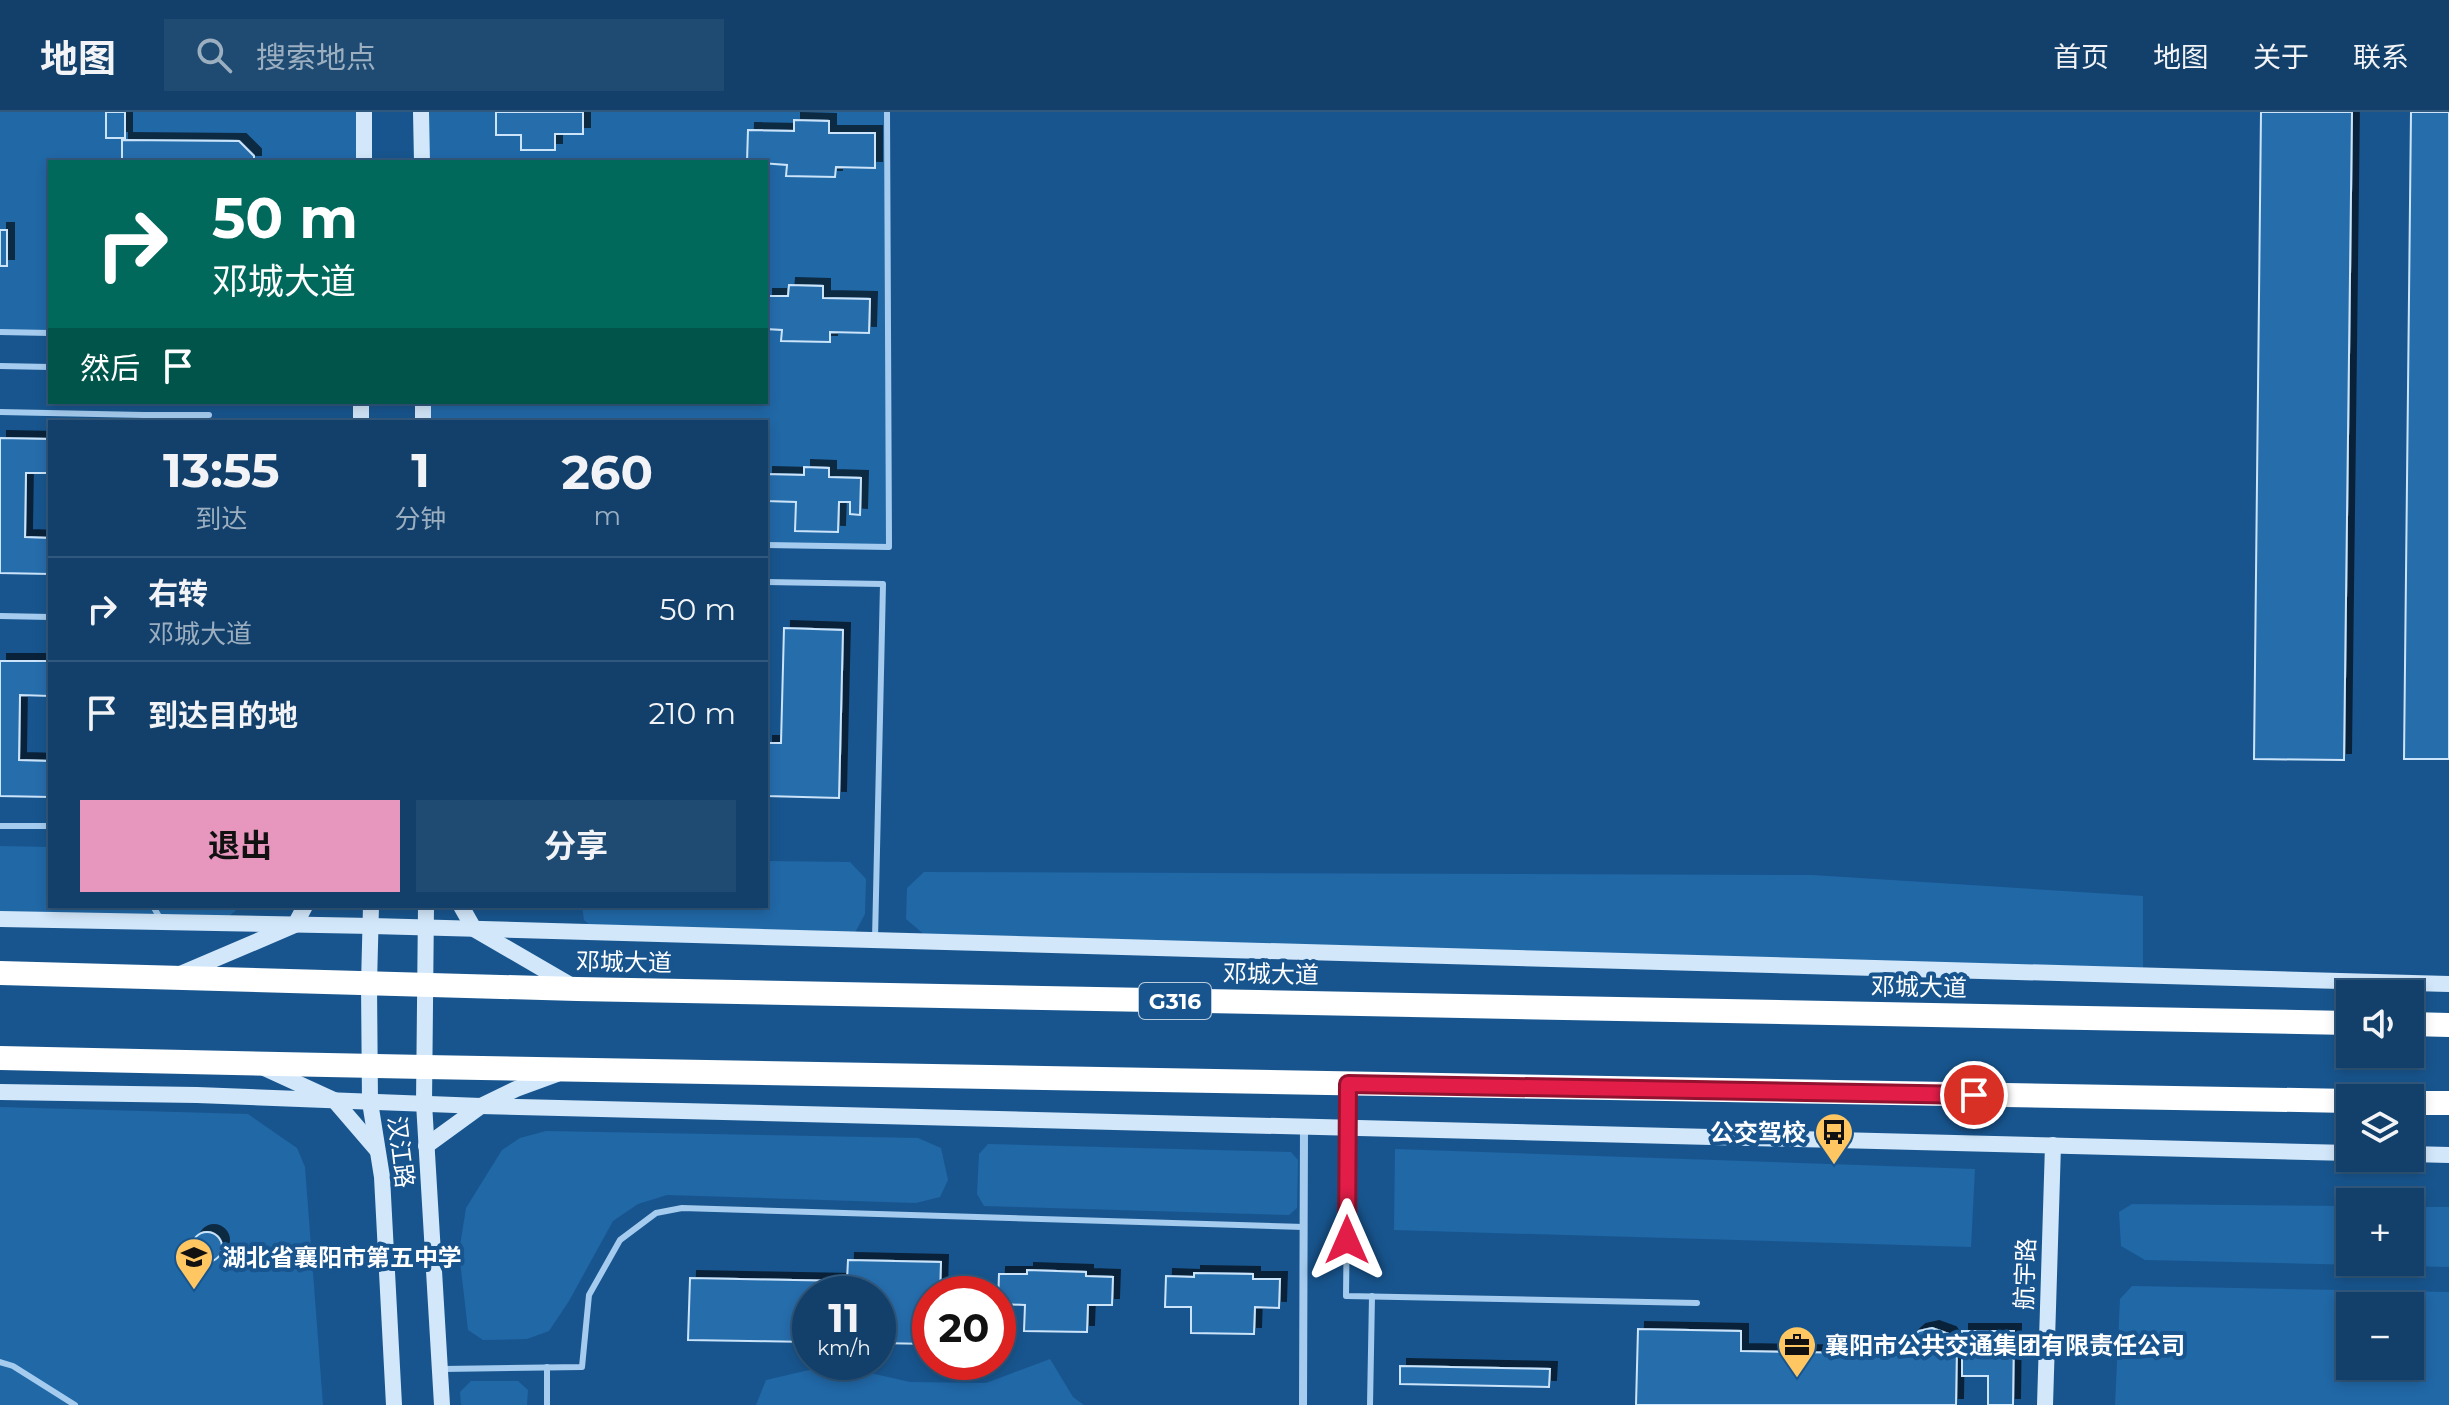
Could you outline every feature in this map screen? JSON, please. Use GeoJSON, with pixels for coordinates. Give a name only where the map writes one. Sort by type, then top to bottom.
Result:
{"type":"FeatureCollection","features":[{"type":"Feature","properties":{"kind":"highway","name":"邓城大道"},"geometry":{"type":"LineString","coordinates":[[0,973],[426,986],[2336,1023]]}},
{"type":"Feature","properties":{"kind":"highway"},"geometry":{"type":"LineString","coordinates":[[2424,1024],[2449,1025]]}},
{"type":"Feature","properties":{"kind":"highway"},"geometry":{"type":"LineString","coordinates":[[0,1058],[2336,1101]]}},
{"type":"Feature","properties":{"kind":"highway"},"geometry":{"type":"LineString","coordinates":[[2424,1103],[2449,1103]]}},
{"type":"Feature","properties":{"kind":"street"},"geometry":{"type":"LineString","coordinates":[[364,112],[364,160]]}},
{"type":"Feature","properties":{"kind":"street"},"geometry":{"type":"LineString","coordinates":[[421,112],[422,160]]}},
{"type":"Feature","properties":{"kind":"street"},"geometry":{"type":"LineString","coordinates":[[170,979],[295,925],[304,908]]}},
{"type":"Feature","properties":{"kind":"street","name":"汉江路"},"geometry":{"type":"LineString","coordinates":[[371,908],[370,1102],[382,1177],[394,1405]]}},
{"type":"Feature","properties":{"kind":"street","name":"汉江路"},"geometry":{"type":"LineString","coordinates":[[426,908],[424,1103],[442,1405]]}},
{"type":"Feature","properties":{"kind":"street"},"geometry":{"type":"LineString","coordinates":[[462,908],[474,929],[577,989]]}},
{"type":"Feature","properties":{"kind":"street"},"geometry":{"type":"LineString","coordinates":[[0,919],[372,926],[2449,984]]}},
{"type":"Feature","properties":{"kind":"street"},"geometry":{"type":"LineString","coordinates":[[214,1062],[214,1095]]}},
{"type":"Feature","properties":{"kind":"street"},"geometry":{"type":"LineString","coordinates":[[254,1063],[334,1100],[377,1150]]}},
{"type":"Feature","properties":{"kind":"street"},"geometry":{"type":"LineString","coordinates":[[426,1146],[481,1106],[516,1089],[569,1070]]}},
{"type":"Feature","properties":{"kind":"street"},"geometry":{"type":"LineString","coordinates":[[1348,1084],[1348,1127]]}},
{"type":"Feature","properties":{"kind":"street"},"geometry":{"type":"LineString","coordinates":[[0,1092],[214,1095],[481,1106],[2336,1153]]}},
{"type":"Feature","properties":{"kind":"street"},"geometry":{"type":"LineString","coordinates":[[1303,1405],[1304,1126]]}},
{"type":"Feature","properties":{"kind":"street","name":"航宇路"},"geometry":{"type":"LineString","coordinates":[[2045,1405],[2053,1145]]}},
{"type":"Feature","properties":{"kind":"street"},"geometry":{"type":"LineString","coordinates":[[2424,1154],[2449,1155]]}},
{"type":"Feature","properties":{"kind":"lane"},"geometry":{"type":"LineString","coordinates":[[768,545],[889,547],[887,112]]}},
{"type":"Feature","properties":{"kind":"lane"},"geometry":{"type":"LineString","coordinates":[[0,332],[48,333]]}},
{"type":"Feature","properties":{"kind":"lane"},"geometry":{"type":"LineString","coordinates":[[0,366],[48,367]]}},
{"type":"Feature","properties":{"kind":"lane"},"geometry":{"type":"LineString","coordinates":[[0,412],[144,418],[209,415]]}},
{"type":"Feature","properties":{"kind":"lane"},"geometry":{"type":"LineString","coordinates":[[768,582],[883,584],[875,940]]}},
{"type":"Feature","properties":{"kind":"lane"},"geometry":{"type":"LineString","coordinates":[[0,616],[48,617]]}},
{"type":"Feature","properties":{"kind":"lane"},"geometry":{"type":"LineString","coordinates":[[0,826],[48,826]]}},
{"type":"Feature","properties":{"kind":"lane"},"geometry":{"type":"LineString","coordinates":[[154,908],[162,922]]}},
{"type":"Feature","properties":{"kind":"lane"},"geometry":{"type":"LineString","coordinates":[[1348,1127],[1346,1296],[1697,1303]]}},
{"type":"Feature","properties":{"kind":"lane"},"geometry":{"type":"LineString","coordinates":[[440,1369],[582,1367],[589,1295],[620,1240],[656,1213],[682,1208],[1304,1227]]}},
{"type":"Feature","properties":{"kind":"lane"},"geometry":{"type":"LineString","coordinates":[[1370,1405],[1372,1296]]}},
{"type":"Feature","properties":{"kind":"lane"},"geometry":{"type":"LineString","coordinates":[[0,1362],[13,1366],[75,1405]]}},
{"type":"Feature","properties":{"kind":"lane"},"geometry":{"type":"LineString","coordinates":[[547,1367],[547,1405]]}},
{"type":"Feature","properties":{"kind":"shaded area"},"geometry":{"type":"Polygon","coordinates":[[[0,112],[364,112],[364,160],[48,160],[48,335],[0,335],[0,112]]]}},
{"type":"Feature","properties":{"kind":"shaded area"},"geometry":{"type":"Polygon","coordinates":[[[421,112],[887,112],[889,547],[768,545],[768,420],[423,420],[423,404],[768,404],[768,160],[421,160],[421,112]]]}},
{"type":"Feature","properties":{"kind":"shaded area"},"geometry":{"type":"Polygon","coordinates":[[[0,846],[48,847],[48,908],[239,908],[221,923],[0,919],[0,846]]]}},
{"type":"Feature","properties":{"kind":"shaded area"},"geometry":{"type":"Polygon","coordinates":[[[768,861],[850,862],[866,879],[865,914],[851,940],[598,933],[584,920],[582,908],[768,908],[768,861]]]}},
{"type":"Feature","properties":{"kind":"shaded area"},"geometry":{"type":"Polygon","coordinates":[[[924,872],[1812,875],[2143,896],[2143,975],[933,942],[906,919],[907,888],[924,872]]]}},
{"type":"Feature","properties":{"kind":"shaded area","name":"湖北省襄阳市第五中学"},"geometry":{"type":"Polygon","coordinates":[[[0,1107],[248,1114],[297,1148],[305,1167],[323,1405],[0,1405],[0,1107]]]}},
{"type":"Feature","properties":{"kind":"shaded area"},"geometry":{"type":"Polygon","coordinates":[[[546,1131],[918,1138],[941,1148],[948,1180],[940,1197],[916,1203],[667,1195],[638,1204],[613,1221],[549,1331],[527,1339],[483,1340],[468,1330],[459,1252],[466,1208],[502,1150],[520,1138],[546,1131]]]}},
{"type":"Feature","properties":{"kind":"shaded area"},"geometry":{"type":"Polygon","coordinates":[[[988,1144],[1291,1152],[1298,1160],[1297,1208],[1289,1215],[984,1206],[977,1194],[979,1154],[988,1144]]]}},
{"type":"Feature","properties":{"kind":"shaded area"},"geometry":{"type":"Polygon","coordinates":[[[1395,1149],[1975,1169],[1971,1247],[1394,1230],[1395,1149]]]}},
{"type":"Feature","properties":{"kind":"shaded area"},"geometry":{"type":"Polygon","coordinates":[[[2132,1204],[2336,1206],[2336,1264],[2145,1260],[2121,1246],[2119,1212],[2132,1204]]]}},
{"type":"Feature","properties":{"kind":"shaded area"},"geometry":{"type":"Polygon","coordinates":[[[2424,1207],[2449,1207],[2449,1267],[2424,1266],[2424,1207]]]}},
{"type":"Feature","properties":{"kind":"shaded area"},"geometry":{"type":"Polygon","coordinates":[[[2132,1286],[2449,1292],[2449,1405],[2115,1405],[2120,1299],[2132,1286]]]}},
{"type":"Feature","properties":{"kind":"shaded area"},"geometry":{"type":"Polygon","coordinates":[[[1050,1359],[1073,1397],[1084,1405],[756,1405],[766,1380],[792,1374],[792,1380],[896,1379],[910,1382],[986,1383],[1016,1380],[1016,1372],[1050,1359]]]}},
{"type":"Feature","properties":{"kind":"shaded area"},"geometry":{"type":"Polygon","coordinates":[[[471,1381],[518,1381],[528,1390],[527,1405],[461,1405],[460,1392],[471,1381]]]}},
{"type":"Feature","properties":{"kind":"building"},"geometry":{"type":"Polygon","coordinates":[[[106,112],[125,112],[125,138],[106,138],[106,112]]]}},
{"type":"Feature","properties":{"kind":"building"},"geometry":{"type":"Polygon","coordinates":[[[496,112],[583,112],[583,134],[555,134],[555,150],[521,150],[521,135],[496,135],[496,112]]]}},
{"type":"Feature","properties":{"kind":"building"},"geometry":{"type":"Polygon","coordinates":[[[2261,112],[2352,112],[2344,760],[2254,759],[2261,112]]]}},
{"type":"Feature","properties":{"kind":"building"},"geometry":{"type":"Polygon","coordinates":[[[2411,112],[2449,112],[2449,759],[2404,759],[2411,112]]]}},
{"type":"Feature","properties":{"kind":"building"},"geometry":{"type":"Polygon","coordinates":[[[794,120],[829,121],[829,133],[875,133],[875,168],[836,167],[835,177],[786,176],[787,165],[768,164],[768,160],[747,160],[748,130],[794,131],[794,120]]]}},
{"type":"Feature","properties":{"kind":"building"},"geometry":{"type":"Polygon","coordinates":[[[122,140],[239,141],[254,156],[254,160],[122,160],[122,140]]]}},
{"type":"Feature","properties":{"kind":"building"},"geometry":{"type":"Polygon","coordinates":[[[0,230],[7,230],[7,266],[0,266],[0,230]]]}},
{"type":"Feature","properties":{"kind":"building"},"geometry":{"type":"Polygon","coordinates":[[[789,285],[823,286],[823,298],[870,299],[869,333],[830,332],[830,342],[781,341],[782,330],[768,329],[768,296],[788,296],[789,285]]]}},
{"type":"Feature","properties":{"kind":"building"},"geometry":{"type":"Polygon","coordinates":[[[0,438],[48,439],[48,473],[26,473],[25,537],[48,538],[48,574],[0,573],[0,438]]]}},
{"type":"Feature","properties":{"kind":"building"},"geometry":{"type":"Polygon","coordinates":[[[804,467],[829,468],[829,477],[861,478],[860,515],[850,514],[850,502],[839,502],[838,532],[795,531],[796,502],[768,501],[768,474],[804,475],[804,467]]]}},
{"type":"Feature","properties":{"kind":"building"},"geometry":{"type":"Polygon","coordinates":[[[784,628],[843,630],[839,798],[768,796],[768,743],[781,743],[784,628]]]}},
{"type":"Feature","properties":{"kind":"building"},"geometry":{"type":"Polygon","coordinates":[[[0,661],[48,661],[48,696],[20,695],[19,760],[48,761],[48,797],[0,796],[0,661]]]}},
{"type":"Feature","properties":{"kind":"building"},"geometry":{"type":"Polygon","coordinates":[[[207,1232],[218,1236],[222,1247],[218,1258],[207,1262],[196,1258],[192,1247],[196,1236],[207,1232]]]}},
{"type":"Feature","properties":{"kind":"building"},"geometry":{"type":"Polygon","coordinates":[[[848,1260],[941,1262],[941,1276],[912,1276],[912,1344],[896,1343],[896,1276],[847,1276],[848,1260]]]}},
{"type":"Feature","properties":{"kind":"building"},"geometry":{"type":"Polygon","coordinates":[[[1027,1270],[1086,1272],[1086,1276],[1113,1277],[1112,1305],[1088,1305],[1087,1332],[1024,1331],[1025,1305],[1016,1305],[1016,1276],[999,1274],[1027,1274],[1027,1270]]]}},
{"type":"Feature","properties":{"kind":"building"},"geometry":{"type":"Polygon","coordinates":[[[1194,1273],[1253,1274],[1253,1279],[1280,1279],[1279,1308],[1255,1307],[1254,1334],[1191,1333],[1191,1307],[1165,1307],[1166,1276],[1194,1277],[1194,1273]]]}},
{"type":"Feature","properties":{"kind":"building"},"geometry":{"type":"Polygon","coordinates":[[[690,1278],[792,1280],[792,1342],[688,1340],[690,1278]]]}},
{"type":"Feature","properties":{"kind":"building","name":"襄阳市公共交通集团有限责任公司"},"geometry":{"type":"Polygon","coordinates":[[[1932,1328],[1949,1334],[1957,1346],[1956,1405],[1636,1405],[1638,1329],[1741,1331],[1741,1351],[1906,1354],[1913,1336],[1932,1328]]]}},
{"type":"Feature","properties":{"kind":"building"},"geometry":{"type":"Polygon","coordinates":[[[1962,1331],[2014,1331],[2013,1405],[1988,1405],[1988,1376],[1962,1376],[1962,1331]]]}},
{"type":"Feature","properties":{"kind":"building"},"geometry":{"type":"Polygon","coordinates":[[[1400,1366],[1550,1369],[1549,1387],[1400,1384],[1400,1366]]]}},
{"type":"Feature","properties":{"kind":"place","name":"公交驾校"},"geometry":{"type":"Point","coordinates":[1834,1166]}},
{"type":"Feature","properties":{"kind":"place","name":"湖北省襄阳市第五中学"},"geometry":{"type":"Point","coordinates":[194,1291]}},
{"type":"Feature","properties":{"kind":"place","name":"襄阳市公共交通集团有限责任公司"},"geometry":{"type":"Point","coordinates":[1797,1379]}},
{"type":"Feature","properties":{"kind":"route"},"geometry":{"type":"LineString","coordinates":[[1347,1240],[1348,1084],[1974,1095]]}}]}
